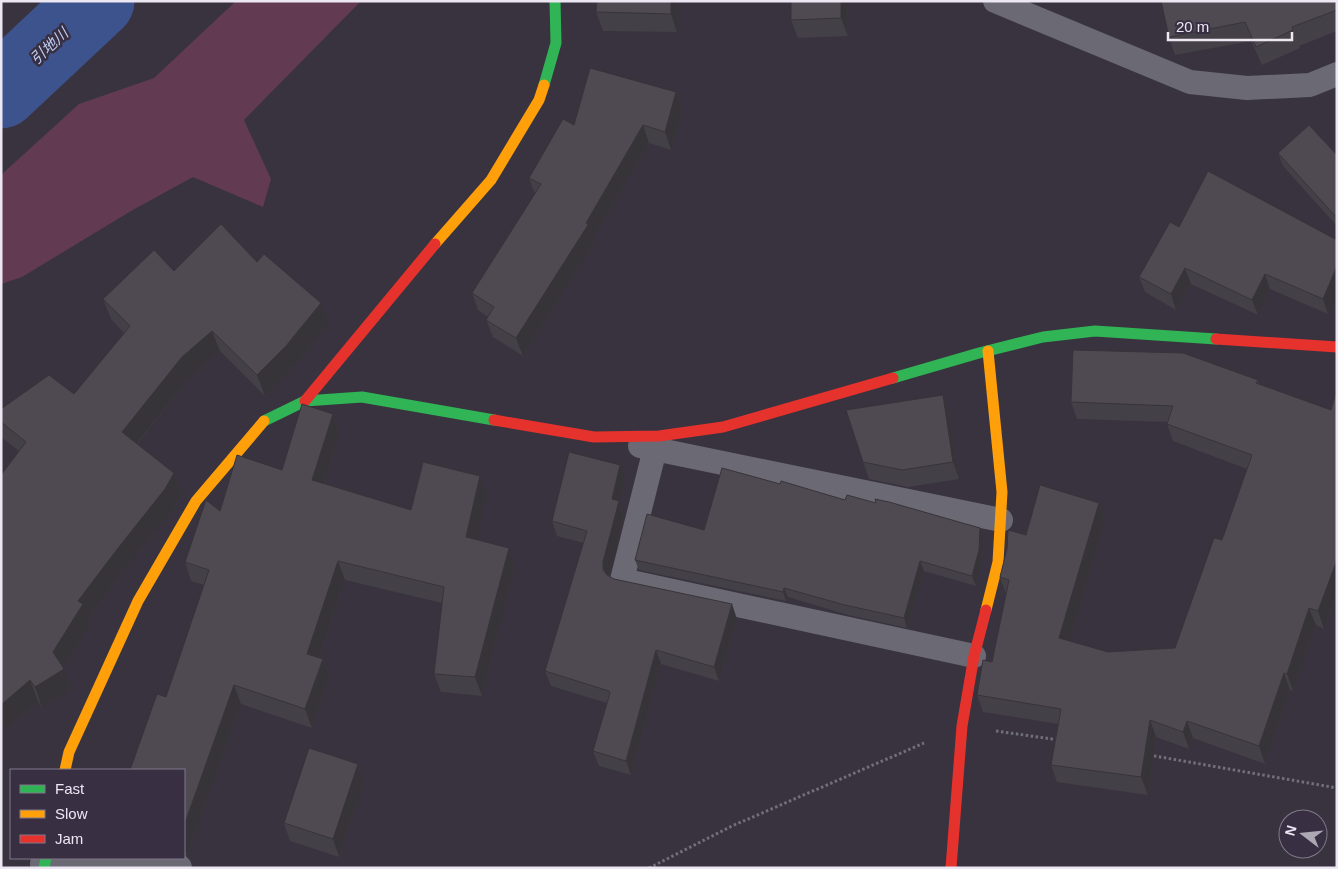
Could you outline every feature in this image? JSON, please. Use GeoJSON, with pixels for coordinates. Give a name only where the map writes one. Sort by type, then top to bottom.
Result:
{"type":"FeatureCollection","features":[{"type":"Feature","properties":{"kind":"street"},"geometry":{"type":"LineString","coordinates":[[305,401],[407,277],[491,180],[538,100],[556,44],[556,1]]}},
{"type":"Feature","properties":{"kind":"street"},"geometry":{"type":"LineString","coordinates":[[65,769],[69,752],[138,601],[196,501],[263,421],[305,401],[362,397],[594,437],[659,436],[722,427],[1043,337],[1095,331],[1337,347]]}},
{"type":"Feature","properties":{"kind":"street"},"geometry":{"type":"LineString","coordinates":[[951,868],[962,726],[974,656],[998,562],[1002,492],[988,351]]}},
{"type":"Feature","properties":{"kind":"street"},"geometry":{"type":"LineString","coordinates":[[44,863],[178,868]]}},
{"type":"Feature","properties":{"kind":"lane"},"geometry":{"type":"LineString","coordinates":[[994,1],[1190,82],[1247,88],[1310,86],[1337,74]]}},
{"type":"Feature","properties":{"kind":"lane"},"geometry":{"type":"LineString","coordinates":[[594,437],[1001,520]]}},
{"type":"Feature","properties":{"kind":"lane"},"geometry":{"type":"LineString","coordinates":[[655,449],[622,580],[974,656]]}},
{"type":"Feature","properties":{"kind":"shaded area"},"geometry":{"type":"Polygon","coordinates":[[[236,1],[361,1],[244,120],[271,179],[263,207],[193,177],[131,211],[22,277],[1,284],[1,175],[79,104],[154,78],[236,1]]]}},
{"type":"Feature","properties":{"kind":"building"},"geometry":{"type":"Polygon","coordinates":[[[597,1],[671,1],[671,14],[596,12],[597,1]]]}},
{"type":"Feature","properties":{"kind":"building"},"geometry":{"type":"Polygon","coordinates":[[[791,1],[841,1],[841,18],[791,20],[791,1]]]}},
{"type":"Feature","properties":{"kind":"building"},"geometry":{"type":"Polygon","coordinates":[[[1161,1],[1337,1],[1337,10],[1292,27],[1293,30],[1256,47],[1245,22],[1169,37],[1161,1]]]}},
{"type":"Feature","properties":{"kind":"building"},"geometry":{"type":"Polygon","coordinates":[[[590,68],[676,92],[665,132],[643,125],[586,223],[588,225],[516,338],[486,320],[494,307],[472,293],[541,184],[529,178],[563,119],[574,125],[590,68]]]}},
{"type":"Feature","properties":{"kind":"building"},"geometry":{"type":"Polygon","coordinates":[[[1309,125],[1337,155],[1337,218],[1278,153],[1309,125]]]}},
{"type":"Feature","properties":{"kind":"building"},"geometry":{"type":"Polygon","coordinates":[[[1208,171],[1337,240],[1337,266],[1323,299],[1265,274],[1252,300],[1185,268],[1171,294],[1139,277],[1170,222],[1179,227],[1208,171]]]}},
{"type":"Feature","properties":{"kind":"building"},"geometry":{"type":"Polygon","coordinates":[[[221,224],[257,262],[264,254],[321,303],[286,346],[257,375],[212,331],[182,357],[122,432],[174,473],[165,489],[78,601],[83,604],[53,652],[64,669],[35,687],[30,680],[1,705],[1,475],[26,442],[1,422],[1,409],[49,375],[74,394],[130,326],[103,299],[154,250],[174,271],[221,224]]]}},
{"type":"Feature","properties":{"kind":"building"},"geometry":{"type":"Polygon","coordinates":[[[1073,350],[1183,353],[1258,380],[1256,383],[1331,410],[1337,389],[1337,560],[1318,611],[1309,608],[1287,674],[1284,673],[1259,746],[1187,721],[1183,732],[1150,720],[1141,777],[1051,765],[1061,709],[977,695],[983,660],[992,662],[1009,580],[1000,577],[1007,549],[1008,530],[1026,535],[1040,485],[1099,503],[1059,638],[1108,652],[1175,648],[1214,538],[1222,540],[1252,455],[1167,424],[1173,406],[1071,402],[1073,350]]]}},
{"type":"Feature","properties":{"kind":"building"},"geometry":{"type":"Polygon","coordinates":[[[943,395],[953,462],[902,470],[863,462],[846,410],[943,395]]]}},
{"type":"Feature","properties":{"kind":"building"},"geometry":{"type":"Polygon","coordinates":[[[302,404],[333,414],[312,480],[411,510],[423,462],[480,476],[466,537],[509,548],[475,677],[434,674],[444,587],[338,561],[307,654],[323,659],[305,709],[234,685],[185,823],[185,769],[130,769],[157,694],[166,697],[209,570],[185,562],[206,500],[220,511],[237,455],[282,470],[302,404]]]}},
{"type":"Feature","properties":{"kind":"building"},"geometry":{"type":"Polygon","coordinates":[[[569,452],[620,465],[612,499],[619,501],[603,562],[603,569],[607,575],[614,579],[732,604],[714,667],[656,650],[626,761],[593,751],[609,691],[545,671],[587,531],[552,521],[569,452]]]}},
{"type":"Feature","properties":{"kind":"building"},"geometry":{"type":"Polygon","coordinates":[[[722,468],[780,484],[781,481],[845,500],[847,495],[876,503],[875,499],[889,502],[980,528],[979,550],[972,576],[920,561],[904,618],[845,605],[784,588],[783,592],[635,560],[647,514],[704,530],[722,468]]]}},
{"type":"Feature","properties":{"kind":"building"},"geometry":{"type":"Polygon","coordinates":[[[309,748],[358,764],[333,839],[284,823],[309,748]]]}},
{"type":"Feature","properties":{"kind":"waterway","name":"引地川"},"geometry":{"type":"LineString","coordinates":[[1,91],[97,1]]}},
{"type":"Feature","properties":{"kind":"traffic: fast"},"geometry":{"type":"LineString","coordinates":[[544,85],[556,43],[555,1]]}},
{"type":"Feature","properties":{"kind":"traffic: fast"},"geometry":{"type":"LineString","coordinates":[[893,378],[1043,337],[1095,331],[1216,339]]}},
{"type":"Feature","properties":{"kind":"traffic: fast"},"geometry":{"type":"LineString","coordinates":[[264,421],[305,401],[362,397],[494,420]]}},
{"type":"Feature","properties":{"kind":"traffic: fast"},"geometry":{"type":"LineString","coordinates":[[44,868],[46,859]]}},
{"type":"Feature","properties":{"kind":"traffic: slow"},"geometry":{"type":"LineString","coordinates":[[435,244],[491,180],[539,100],[544,85]]}},
{"type":"Feature","properties":{"kind":"traffic: slow"},"geometry":{"type":"LineString","coordinates":[[986,610],[998,562],[1002,492],[988,351]]}},
{"type":"Feature","properties":{"kind":"traffic: slow"},"geometry":{"type":"LineString","coordinates":[[65,769],[69,752],[138,601],[196,501],[264,421]]}},
{"type":"Feature","properties":{"kind":"traffic: jam"},"geometry":{"type":"LineString","coordinates":[[305,401],[435,244]]}},
{"type":"Feature","properties":{"kind":"traffic: jam"},"geometry":{"type":"LineString","coordinates":[[1216,339],[1337,347]]}},
{"type":"Feature","properties":{"kind":"traffic: jam"},"geometry":{"type":"LineString","coordinates":[[494,420],[594,437],[659,436],[723,427],[893,378]]}},
{"type":"Feature","properties":{"kind":"traffic: jam"},"geometry":{"type":"LineString","coordinates":[[951,868],[962,726],[974,656],[986,610]]}}]}
